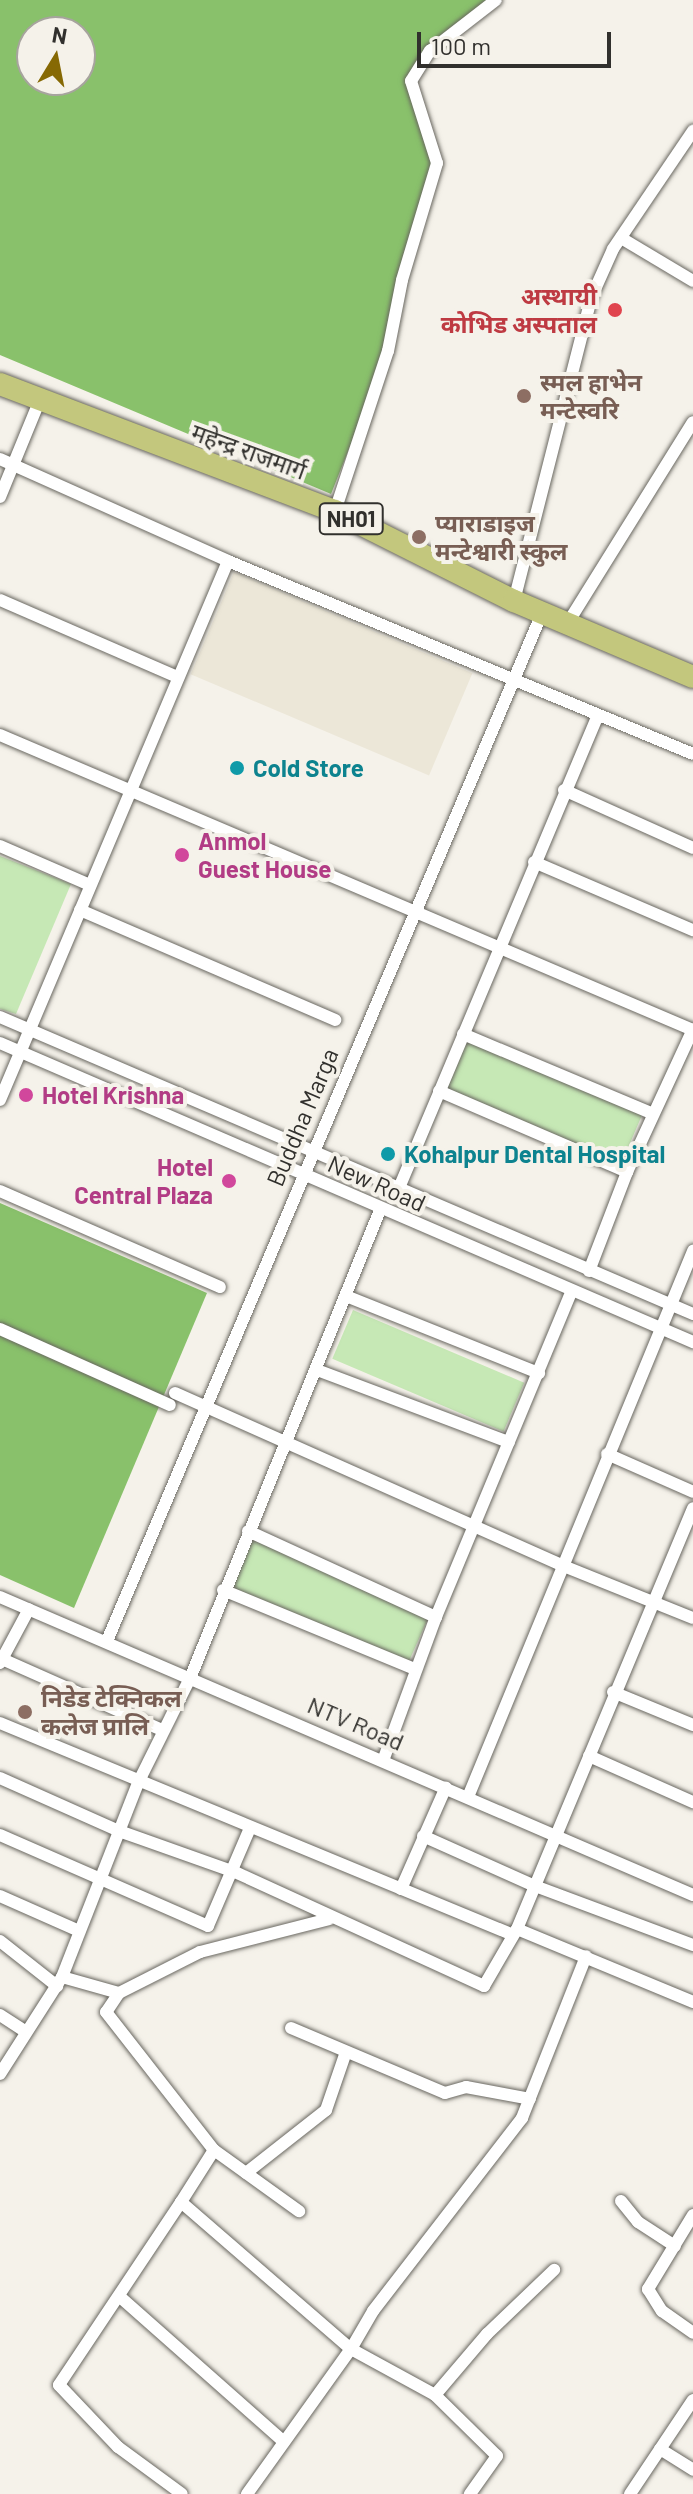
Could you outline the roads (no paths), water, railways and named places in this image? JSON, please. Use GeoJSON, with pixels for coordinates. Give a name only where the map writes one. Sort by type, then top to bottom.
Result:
{"type":"FeatureCollection","features":[{"type":"Feature","properties":{"kind":"highway","name":"महेन्द्र राजमार्ग"},"geometry":{"type":"LineString","coordinates":[[0,384],[39,402],[335,511],[514,601],[569,621],[693,677]]}},
{"type":"Feature","properties":{"kind":"street"},"geometry":{"type":"LineString","coordinates":[[335,511],[388,351],[402,280],[437,163],[411,81],[430,51],[496,0]]}},
{"type":"Feature","properties":{"kind":"street"},"geometry":{"type":"LineString","coordinates":[[514,601],[592,296],[621,238],[693,131]]}},
{"type":"Feature","properties":{"kind":"street"},"geometry":{"type":"LineString","coordinates":[[621,238],[693,281]]}},
{"type":"Feature","properties":{"kind":"street"},"geometry":{"type":"LineString","coordinates":[[0,497],[39,402]]}},
{"type":"Feature","properties":{"kind":"street"},"geometry":{"type":"LineString","coordinates":[[569,621],[693,422]]}},
{"type":"Feature","properties":{"kind":"street"},"geometry":{"type":"LineString","coordinates":[[0,459],[228,561],[693,754]]}},
{"type":"Feature","properties":{"kind":"street"},"geometry":{"type":"LineString","coordinates":[[0,1100],[228,561]]}},
{"type":"Feature","properties":{"kind":"street"},"geometry":{"type":"LineString","coordinates":[[0,600],[177,677]]}},
{"type":"Feature","properties":{"kind":"street","name":"Buddha Marga"},"geometry":{"type":"LineString","coordinates":[[107,1641],[203,1404],[542,613]]}},
{"type":"Feature","properties":{"kind":"street"},"geometry":{"type":"LineString","coordinates":[[399,1188],[598,715]]}},
{"type":"Feature","properties":{"kind":"street"},"geometry":{"type":"LineString","coordinates":[[0,735],[693,1030],[627,1172],[589,1271]]}},
{"type":"Feature","properties":{"kind":"street"},"geometry":{"type":"LineString","coordinates":[[564,790],[693,848]]}},
{"type":"Feature","properties":{"kind":"street"},"geometry":{"type":"LineString","coordinates":[[0,846],[90,885]]}},
{"type":"Feature","properties":{"kind":"street"},"geometry":{"type":"LineString","coordinates":[[534,862],[693,930]]}},
{"type":"Feature","properties":{"kind":"street"},"geometry":{"type":"LineString","coordinates":[[80,910],[335,1020]]}},
{"type":"Feature","properties":{"kind":"street","name":"New Road"},"geometry":{"type":"LineString","coordinates":[[0,1017],[693,1314]]}},
{"type":"Feature","properties":{"kind":"street"},"geometry":{"type":"LineString","coordinates":[[463,1034],[653,1114]]}},
{"type":"Feature","properties":{"kind":"street","name":"New Road"},"geometry":{"type":"LineString","coordinates":[[0,1043],[380,1210],[693,1342]]}},
{"type":"Feature","properties":{"kind":"street"},"geometry":{"type":"LineString","coordinates":[[439,1091],[627,1172]]}},
{"type":"Feature","properties":{"kind":"street"},"geometry":{"type":"LineString","coordinates":[[0,1191],[220,1287]]}},
{"type":"Feature","properties":{"kind":"street"},"geometry":{"type":"LineString","coordinates":[[0,2074],[60,1982],[138,1783],[191,1676],[283,1439],[317,1370],[380,1210]]}},
{"type":"Feature","properties":{"kind":"street"},"geometry":{"type":"LineString","coordinates":[[468,1797],[561,1565],[693,1251]]}},
{"type":"Feature","properties":{"kind":"street"},"geometry":{"type":"LineString","coordinates":[[384,1758],[415,1669],[572,1291]]}},
{"type":"Feature","properties":{"kind":"street"},"geometry":{"type":"LineString","coordinates":[[346,1296],[539,1373]]}},
{"type":"Feature","properties":{"kind":"street"},"geometry":{"type":"LineString","coordinates":[[0,1329],[172,1399],[203,1404],[476,1528],[693,1618]]}},
{"type":"Feature","properties":{"kind":"street"},"geometry":{"type":"LineString","coordinates":[[317,1370],[509,1442]]}},
{"type":"Feature","properties":{"kind":"street"},"geometry":{"type":"LineString","coordinates":[[607,1454],[693,1492]]}},
{"type":"Feature","properties":{"kind":"street"},"geometry":{"type":"LineString","coordinates":[[0,1778],[119,1831],[235,1872],[329,1919],[484,1986],[514,1932],[558,1836],[613,1692],[693,1508]]}},
{"type":"Feature","properties":{"kind":"street"},"geometry":{"type":"LineString","coordinates":[[248,1531],[436,1617]]}},
{"type":"Feature","properties":{"kind":"street"},"geometry":{"type":"LineString","coordinates":[[223,1590],[415,1669]]}},
{"type":"Feature","properties":{"kind":"street","name":"NTV Road"},"geometry":{"type":"LineString","coordinates":[[0,1597],[384,1758],[693,1895]]}},
{"type":"Feature","properties":{"kind":"street"},"geometry":{"type":"LineString","coordinates":[[29,1609],[1,1661],[162,1730]]}},
{"type":"Feature","properties":{"kind":"street"},"geometry":{"type":"LineString","coordinates":[[613,1692],[693,1725]]}},
{"type":"Feature","properties":{"kind":"street"},"geometry":{"type":"LineString","coordinates":[[0,1723],[138,1783],[401,1889],[586,1956],[693,2002]]}},
{"type":"Feature","properties":{"kind":"street"},"geometry":{"type":"LineString","coordinates":[[589,1756],[693,1802]]}},
{"type":"Feature","properties":{"kind":"street"},"geometry":{"type":"LineString","coordinates":[[401,1889],[446,1787]]}},
{"type":"Feature","properties":{"kind":"street"},"geometry":{"type":"LineString","coordinates":[[200,1952],[208,1926],[235,1872],[250,1828]]}},
{"type":"Feature","properties":{"kind":"street"},"geometry":{"type":"LineString","coordinates":[[0,1835],[208,1926]]}},
{"type":"Feature","properties":{"kind":"street"},"geometry":{"type":"LineString","coordinates":[[423,1836],[535,1886],[693,1945]]}},
{"type":"Feature","properties":{"kind":"street"},"geometry":{"type":"LineString","coordinates":[[0,1896],[79,1931]]}},
{"type":"Feature","properties":{"kind":"street"},"geometry":{"type":"LineString","coordinates":[[299,2211],[214,2150],[106,2012],[119,1993],[200,1952],[329,1919]]}},
{"type":"Feature","properties":{"kind":"street"},"geometry":{"type":"LineString","coordinates":[[0,1941],[60,1982],[119,1993]]}},
{"type":"Feature","properties":{"kind":"street"},"geometry":{"type":"LineString","coordinates":[[247,2494],[351,2349],[373,2311],[522,2118],[586,1956]]}},
{"type":"Feature","properties":{"kind":"street"},"geometry":{"type":"LineString","coordinates":[[0,2015],[26,2032]]}},
{"type":"Feature","properties":{"kind":"street"},"geometry":{"type":"LineString","coordinates":[[291,2028],[445,2093],[466,2087],[530,2099]]}},
{"type":"Feature","properties":{"kind":"street"},"geometry":{"type":"LineString","coordinates":[[246,2173],[326,2110],[346,2052]]}},
{"type":"Feature","properties":{"kind":"street"},"geometry":{"type":"LineString","coordinates":[[182,2494],[118,2447],[59,2385],[214,2150]]}},
{"type":"Feature","properties":{"kind":"street"},"geometry":{"type":"LineString","coordinates":[[621,2201],[638,2222],[675,2246]]}},
{"type":"Feature","properties":{"kind":"street"},"geometry":{"type":"LineString","coordinates":[[181,2202],[351,2349],[435,2395],[497,2456],[470,2494]]}},
{"type":"Feature","properties":{"kind":"street"},"geometry":{"type":"LineString","coordinates":[[693,2215],[648,2289],[648,2297],[693,2333]]}},
{"type":"Feature","properties":{"kind":"street"},"geometry":{"type":"LineString","coordinates":[[435,2395],[487,2334],[554,2270]]}},
{"type":"Feature","properties":{"kind":"street"},"geometry":{"type":"LineString","coordinates":[[119,2296],[284,2442]]}},
{"type":"Feature","properties":{"kind":"street"},"geometry":{"type":"LineString","coordinates":[[630,2494],[693,2400]]}},
{"type":"Feature","properties":{"kind":"street"},"geometry":{"type":"LineString","coordinates":[[660,2449],[693,2470]]}},
{"type":"Feature","properties":{"kind":"place","name":"अस्थायी कोभिड अस्पताल"},"geometry":{"type":"Point","coordinates":[615,310]}},
{"type":"Feature","properties":{"kind":"place","name":"स्मल हाभेन मन्टेस्वरि"},"geometry":{"type":"Point","coordinates":[524,396]}},
{"type":"Feature","properties":{"kind":"place","name":"प्याराडाइज मन्टेश्वारी स्कुल"},"geometry":{"type":"Point","coordinates":[419,537]}},
{"type":"Feature","properties":{"kind":"place","name":"Cold Store"},"geometry":{"type":"Point","coordinates":[237,768]}},
{"type":"Feature","properties":{"kind":"place","name":"Anmol Guest House"},"geometry":{"type":"Point","coordinates":[182,855]}},
{"type":"Feature","properties":{"kind":"place","name":"Hotel Krishna"},"geometry":{"type":"Point","coordinates":[26,1095]}},
{"type":"Feature","properties":{"kind":"place","name":"Kohalpur Dental Hospital"},"geometry":{"type":"Point","coordinates":[388,1154]}},
{"type":"Feature","properties":{"kind":"place","name":"Hotel Central Plaza"},"geometry":{"type":"Point","coordinates":[229,1181]}},
{"type":"Feature","properties":{"kind":"place","name":"निडेड टेक्निकल कलेज प्रालि"},"geometry":{"type":"Point","coordinates":[25,1712]}}]}
